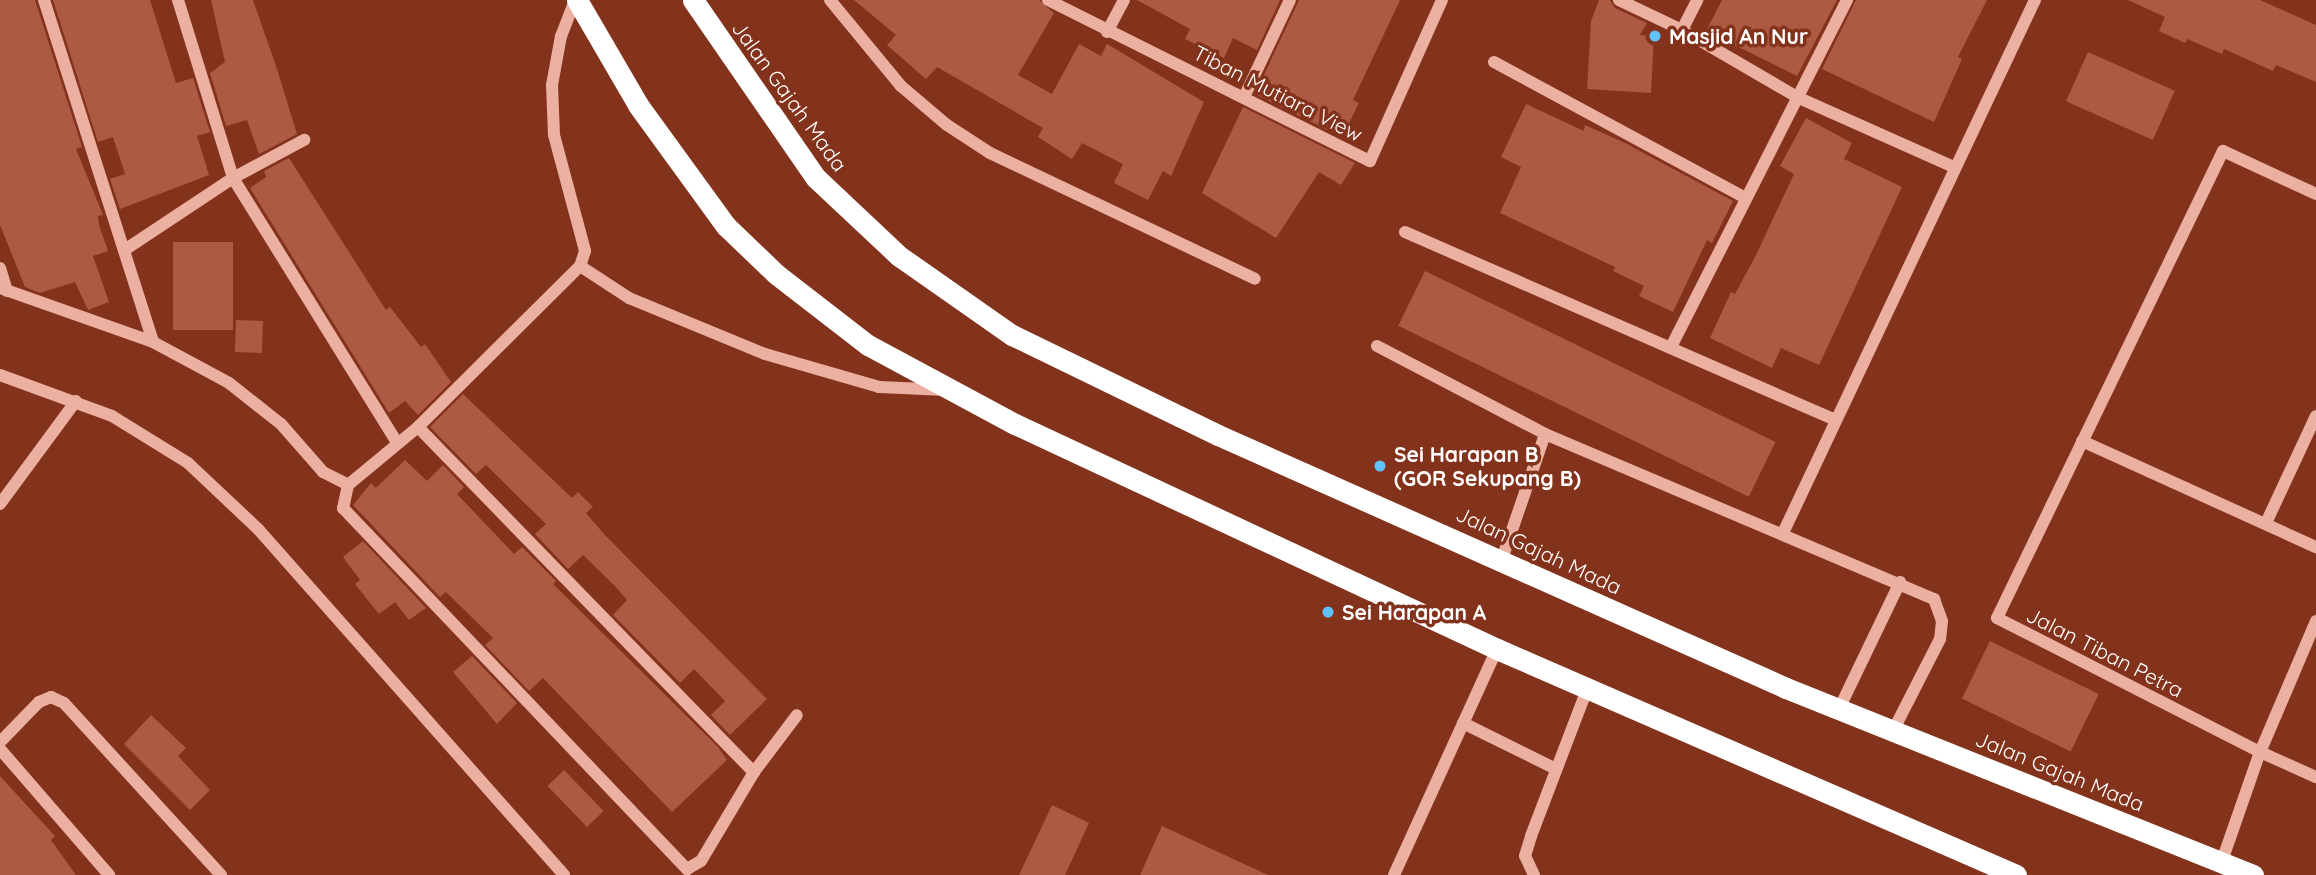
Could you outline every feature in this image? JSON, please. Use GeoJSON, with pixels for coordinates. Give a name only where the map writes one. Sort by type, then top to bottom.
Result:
{"type":"FeatureCollection","features":[{"type":"Feature","properties":{"kind":"highway"},"geometry":{"type":"LineString","coordinates":[[576,0],[638,105],[726,226],[818,309],[868,345],[950,390],[1497,649],[2016,875]]}},
{"type":"Feature","properties":{"kind":"highway","name":"Jalan Gajah Mada"},"geometry":{"type":"LineString","coordinates":[[693,0],[816,178],[898,256],[981,317],[1218,435],[1501,562],[1839,709],[2253,875]]}},
{"type":"Feature","properties":{"kind":"street"},"geometry":{"type":"LineString","coordinates":[[44,0],[126,249],[153,342]]}},
{"type":"Feature","properties":{"kind":"street"},"geometry":{"type":"LineString","coordinates":[[178,0],[233,178],[397,442]]}},
{"type":"Feature","properties":{"kind":"street"},"geometry":{"type":"LineString","coordinates":[[576,0],[562,36],[552,85],[554,135],[585,251],[580,266],[418,427],[348,485],[342,500],[354,522],[681,866],[694,869],[701,861],[754,772],[797,715]]}},
{"type":"Feature","properties":{"kind":"street"},"geometry":{"type":"LineString","coordinates":[[830,0],[901,86],[947,125],[990,153],[1255,279]]}},
{"type":"Feature","properties":{"kind":"street","name":"Tiban Mutiara View"},"geometry":{"type":"LineString","coordinates":[[1048,0],[1107,32],[1245,95],[1370,161],[1442,0]]}},
{"type":"Feature","properties":{"kind":"street"},"geometry":{"type":"LineString","coordinates":[[1107,32],[1124,0]]}},
{"type":"Feature","properties":{"kind":"street"},"geometry":{"type":"LineString","coordinates":[[1245,95],[1290,0]]}},
{"type":"Feature","properties":{"kind":"street"},"geometry":{"type":"LineString","coordinates":[[1619,0],[1682,30],[1799,98],[1954,167]]}},
{"type":"Feature","properties":{"kind":"street"},"geometry":{"type":"LineString","coordinates":[[1682,30],[1698,0]]}},
{"type":"Feature","properties":{"kind":"street"},"geometry":{"type":"LineString","coordinates":[[1671,347],[1847,0]]}},
{"type":"Feature","properties":{"kind":"street"},"geometry":{"type":"LineString","coordinates":[[1783,533],[1834,419],[2035,0]]}},
{"type":"Feature","properties":{"kind":"street"},"geometry":{"type":"LineString","coordinates":[[1494,62],[1746,198]]}},
{"type":"Feature","properties":{"kind":"street"},"geometry":{"type":"LineString","coordinates":[[126,249],[233,178],[304,140]]}},
{"type":"Feature","properties":{"kind":"street","name":"Jalan Tiban Petra"},"geometry":{"type":"LineString","coordinates":[[2316,194],[2223,151],[1997,618],[2260,752],[2316,777]]}},
{"type":"Feature","properties":{"kind":"street"},"geometry":{"type":"LineString","coordinates":[[1405,232],[1834,419]]}},
{"type":"Feature","properties":{"kind":"street"},"geometry":{"type":"LineString","coordinates":[[580,266],[629,298],[765,354],[879,387],[950,390]]}},
{"type":"Feature","properties":{"kind":"street"},"geometry":{"type":"LineString","coordinates":[[0,268],[4,289],[153,342],[252,398],[323,472],[348,485]]}},
{"type":"Feature","properties":{"kind":"street"},"geometry":{"type":"LineString","coordinates":[[1377,346],[1545,434],[1900,582],[1934,599],[1942,621],[1940,639],[1892,731]]}},
{"type":"Feature","properties":{"kind":"street"},"geometry":{"type":"LineString","coordinates":[[0,375],[76,401],[167,446],[258,529],[564,875]]}},
{"type":"Feature","properties":{"kind":"street"},"geometry":{"type":"LineString","coordinates":[[0,504],[76,401]]}},
{"type":"Feature","properties":{"kind":"street"},"geometry":{"type":"LineString","coordinates":[[2266,523],[2316,416]]}},
{"type":"Feature","properties":{"kind":"street"},"geometry":{"type":"LineString","coordinates":[[418,427],[754,772]]}},
{"type":"Feature","properties":{"kind":"street"},"geometry":{"type":"LineString","coordinates":[[1501,562],[1545,434]]}},
{"type":"Feature","properties":{"kind":"street"},"geometry":{"type":"LineString","coordinates":[[2082,441],[2316,547]]}},
{"type":"Feature","properties":{"kind":"street"},"geometry":{"type":"LineString","coordinates":[[1839,709],[1900,582]]}},
{"type":"Feature","properties":{"kind":"street"},"geometry":{"type":"LineString","coordinates":[[2222,862],[2260,752],[2316,621]]}},
{"type":"Feature","properties":{"kind":"street"},"geometry":{"type":"LineString","coordinates":[[1394,875],[1497,649]]}},
{"type":"Feature","properties":{"kind":"street"},"geometry":{"type":"LineString","coordinates":[[1534,875],[1525,856],[1588,687]]}},
{"type":"Feature","properties":{"kind":"street"},"geometry":{"type":"LineString","coordinates":[[0,742],[39,702],[51,697],[64,704],[221,875]]}},
{"type":"Feature","properties":{"kind":"street"},"geometry":{"type":"LineString","coordinates":[[1463,723],[1556,769]]}},
{"type":"Feature","properties":{"kind":"street"},"geometry":{"type":"LineString","coordinates":[[0,749],[109,875]]}},
{"type":"Feature","properties":{"kind":"building"},"geometry":{"type":"Polygon","coordinates":[[[0,0],[35,0],[82,147],[76,149],[103,215],[98,216],[99,225],[108,251],[93,256],[109,302],[88,310],[75,282],[40,293],[25,287],[0,225],[0,0]]]}},
{"type":"Feature","properties":{"kind":"building"},"geometry":{"type":"Polygon","coordinates":[[[53,0],[150,0],[176,83],[193,78],[210,132],[197,136],[209,175],[120,209],[110,179],[125,174],[113,137],[98,142],[53,0]]]}},
{"type":"Feature","properties":{"kind":"building"},"geometry":{"type":"Polygon","coordinates":[[[211,0],[253,0],[277,69],[297,134],[259,154],[247,120],[226,126],[210,73],[225,62],[211,0]]]}},
{"type":"Feature","properties":{"kind":"building"},"geometry":{"type":"Polygon","coordinates":[[[854,0],[1039,0],[1054,13],[1018,75],[1052,94],[1079,44],[1101,56],[1107,44],[1204,102],[1171,176],[1163,171],[1148,200],[1114,183],[1123,164],[1082,143],[1072,159],[1038,137],[1043,128],[937,67],[926,79],[887,45],[896,35],[854,0]]]}},
{"type":"Feature","properties":{"kind":"building"},"geometry":{"type":"Polygon","coordinates":[[[1137,0],[1280,0],[1257,50],[1233,38],[1224,58],[1185,39],[1190,29],[1137,0]]]}},
{"type":"Feature","properties":{"kind":"building"},"geometry":{"type":"Polygon","coordinates":[[[1299,0],[1400,0],[1353,100],[1359,103],[1342,137],[1255,94],[1299,0]]]}},
{"type":"Feature","properties":{"kind":"building"},"geometry":{"type":"Polygon","coordinates":[[[1599,0],[1610,0],[1615,8],[1647,23],[1640,35],[1654,36],[1651,93],[1587,89],[1591,21],[1599,0]]]}},
{"type":"Feature","properties":{"kind":"building"},"geometry":{"type":"Polygon","coordinates":[[[1722,0],[1837,0],[1797,76],[1706,31],[1722,0]]]}},
{"type":"Feature","properties":{"kind":"building"},"geometry":{"type":"Polygon","coordinates":[[[1856,0],[1987,0],[1958,57],[1962,59],[1934,122],[1822,69],[1856,0]]]}},
{"type":"Feature","properties":{"kind":"building"},"geometry":{"type":"Polygon","coordinates":[[[2128,0],[2260,0],[2316,25],[2316,82],[2276,65],[2273,71],[2224,49],[2222,54],[2187,39],[2185,43],[2159,31],[2165,17],[2128,0]]]}},
{"type":"Feature","properties":{"kind":"building"},"geometry":{"type":"Polygon","coordinates":[[[2088,52],[2175,91],[2153,140],[2066,101],[2088,52]]]}},
{"type":"Feature","properties":{"kind":"building"},"geometry":{"type":"Polygon","coordinates":[[[1526,104],[1584,131],[1585,125],[1625,143],[1733,201],[1712,243],[1707,240],[1673,312],[1639,296],[1644,286],[1613,271],[1615,267],[1500,213],[1521,167],[1501,157],[1526,104]]]}},
{"type":"Feature","properties":{"kind":"building"},"geometry":{"type":"Polygon","coordinates":[[[1243,107],[1355,163],[1341,185],[1319,172],[1276,238],[1202,193],[1243,107]]]}},
{"type":"Feature","properties":{"kind":"building"},"geometry":{"type":"Polygon","coordinates":[[[1806,118],[1852,143],[1844,159],[1902,187],[1819,365],[1781,348],[1772,368],[1710,338],[1731,292],[1735,294],[1756,255],[1794,174],[1780,166],[1806,118]]]}},
{"type":"Feature","properties":{"kind":"building"},"geometry":{"type":"Polygon","coordinates":[[[289,158],[386,310],[390,307],[421,347],[425,344],[451,382],[418,415],[405,401],[389,413],[250,188],[266,177],[264,171],[289,158]]]}},
{"type":"Feature","properties":{"kind":"building"},"geometry":{"type":"Polygon","coordinates":[[[173,242],[233,242],[233,330],[173,330],[173,242]]]}},
{"type":"Feature","properties":{"kind":"building"},"geometry":{"type":"Polygon","coordinates":[[[1425,271],[1776,442],[1749,497],[1398,326],[1425,271]]]}},
{"type":"Feature","properties":{"kind":"building"},"geometry":{"type":"Polygon","coordinates":[[[236,320],[263,321],[262,353],[235,352],[236,320]]]}},
{"type":"Feature","properties":{"kind":"building"},"geometry":{"type":"Polygon","coordinates":[[[463,394],[572,498],[578,492],[593,507],[586,513],[604,534],[767,699],[730,735],[711,715],[725,701],[694,669],[680,683],[613,615],[627,600],[614,585],[583,555],[568,569],[535,534],[546,524],[486,465],[476,474],[430,427],[463,394]]]}},
{"type":"Feature","properties":{"kind":"building"},"geometry":{"type":"Polygon","coordinates":[[[405,460],[427,481],[443,465],[464,487],[457,494],[514,554],[522,547],[556,581],[553,584],[718,747],[727,760],[672,812],[543,678],[529,691],[485,645],[493,638],[446,592],[440,597],[353,505],[371,483],[376,488],[405,460]]]}},
{"type":"Feature","properties":{"kind":"building"},"geometry":{"type":"Polygon","coordinates":[[[363,541],[426,608],[409,620],[395,602],[379,614],[355,584],[360,580],[343,557],[363,541]]]}},
{"type":"Feature","properties":{"kind":"building"},"geometry":{"type":"Polygon","coordinates":[[[1990,641],[2099,694],[2071,752],[1962,699],[1990,641]]]}},
{"type":"Feature","properties":{"kind":"building"},"geometry":{"type":"Polygon","coordinates":[[[472,656],[517,703],[497,724],[453,672],[472,656]]]}},
{"type":"Feature","properties":{"kind":"building"},"geometry":{"type":"Polygon","coordinates":[[[151,715],[186,748],[178,756],[210,790],[190,810],[124,744],[151,715]]]}},
{"type":"Feature","properties":{"kind":"building"},"geometry":{"type":"Polygon","coordinates":[[[564,770],[604,811],[587,827],[547,786],[564,770]]]}},
{"type":"Feature","properties":{"kind":"building"},"geometry":{"type":"Polygon","coordinates":[[[0,776],[55,836],[51,840],[76,875],[0,875],[0,776]]]}},
{"type":"Feature","properties":{"kind":"building"},"geometry":{"type":"Polygon","coordinates":[[[1052,805],[1089,823],[1065,875],[1019,875],[1052,805]]]}},
{"type":"Feature","properties":{"kind":"building"},"geometry":{"type":"Polygon","coordinates":[[[1162,826],[1268,875],[1140,875],[1162,826]]]}},
{"type":"Feature","properties":{"kind":"place","name":"Masjid An Nur"},"geometry":{"type":"Point","coordinates":[1655,36]}},
{"type":"Feature","properties":{"kind":"place","name":"Sei Harapan B (GOR Sekupang B)"},"geometry":{"type":"Point","coordinates":[1380,466]}},
{"type":"Feature","properties":{"kind":"place","name":"Sei Harapan A"},"geometry":{"type":"Point","coordinates":[1328,612]}}]}
